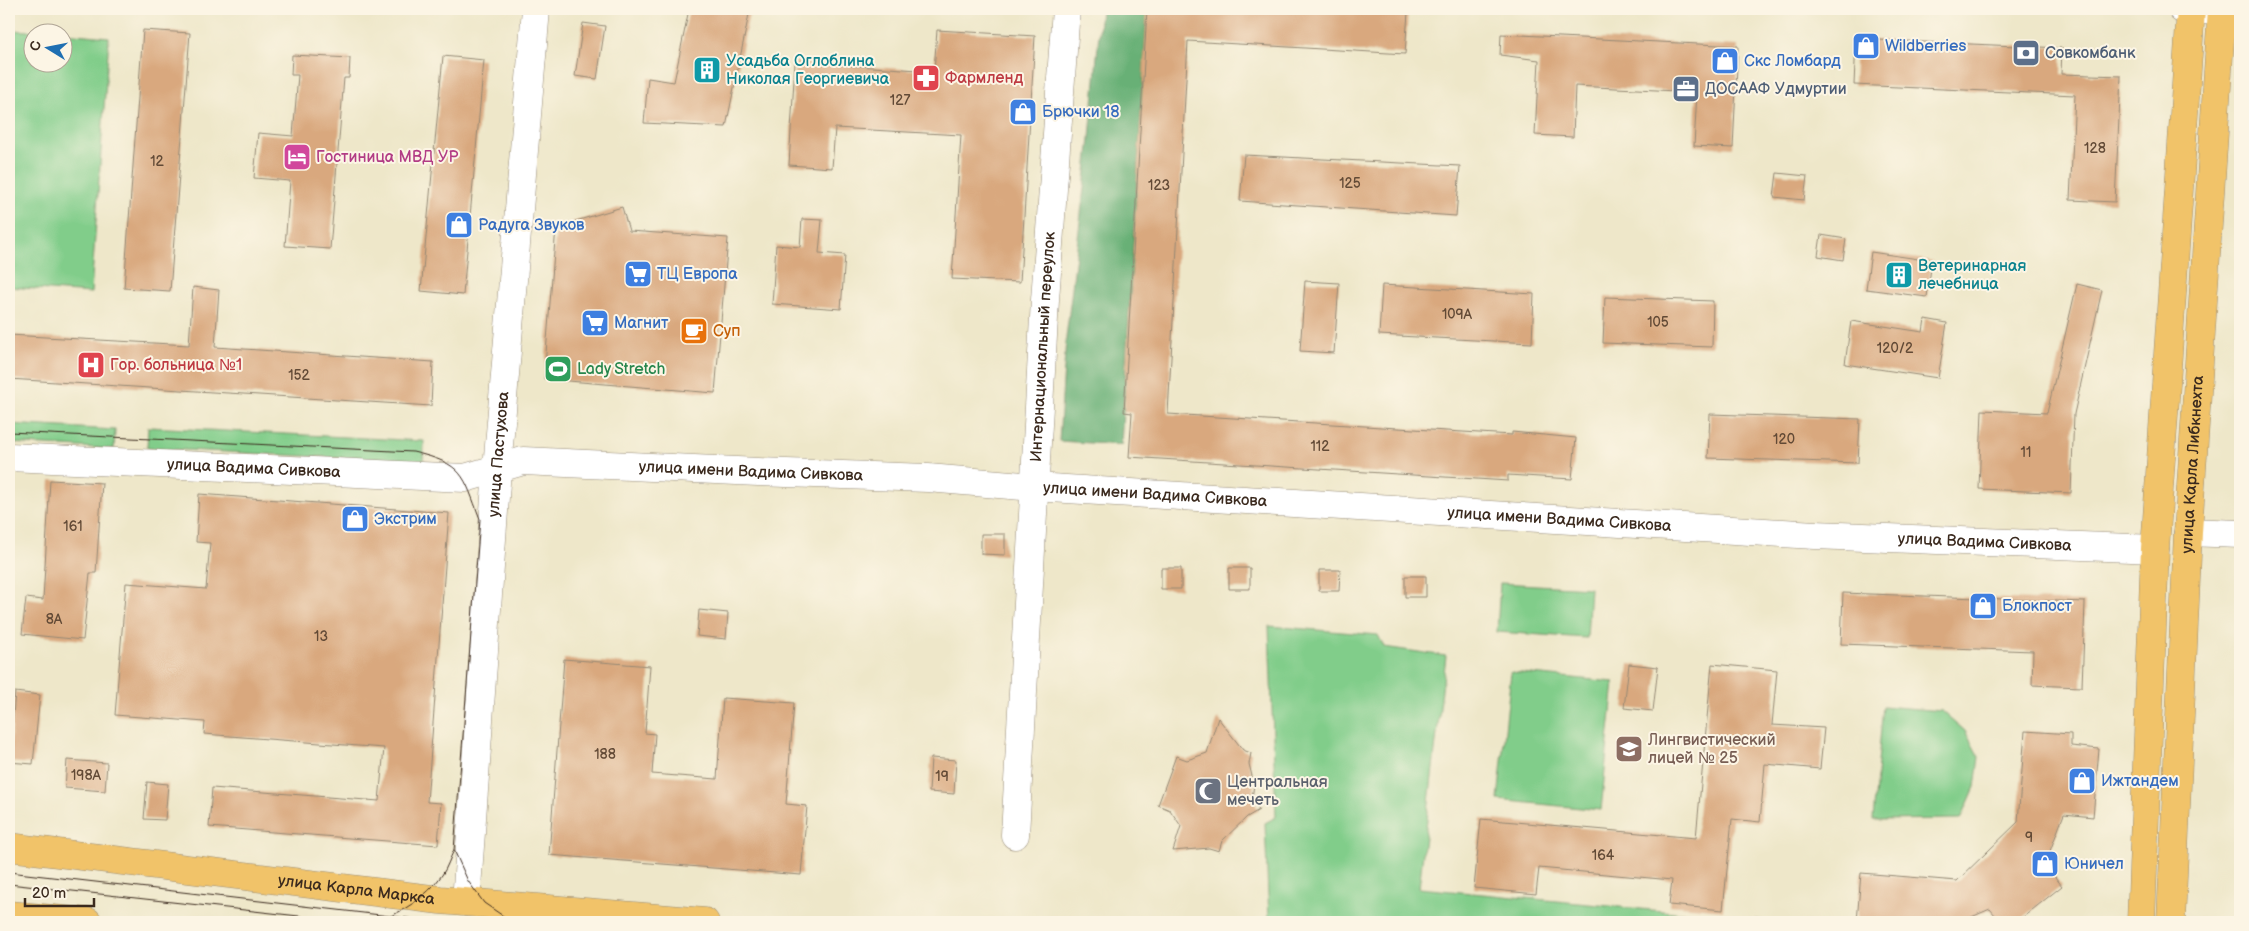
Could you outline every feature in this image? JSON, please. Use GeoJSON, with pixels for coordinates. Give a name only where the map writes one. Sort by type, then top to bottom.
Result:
{"type":"FeatureCollection","features":[{"type":"Feature","properties":{"kind":"main road","name":"улица Карла Либкнехта"},"geometry":{"type":"LineString","coordinates":[[2141,922],[2155,549],[2191,9]]}},
{"type":"Feature","properties":{"kind":"main road","name":"улица Карла Либкнехта"},"geometry":{"type":"LineString","coordinates":[[2171,922],[2188,532],[2228,11]]}},
{"type":"Feature","properties":{"kind":"main road","name":"улица Карла Маркса"},"geometry":{"type":"LineString","coordinates":[[9,847],[466,902],[705,922]]}},
{"type":"Feature","properties":{"kind":"main road"},"geometry":{"type":"LineString","coordinates":[[9,916],[88,922]]}},
{"type":"Feature","properties":{"kind":"street","name":"улица Пастухова"},"geometry":{"type":"LineString","coordinates":[[466,902],[497,469],[536,9]]}},
{"type":"Feature","properties":{"kind":"street","name":"Интернациональный переулок"},"geometry":{"type":"LineString","coordinates":[[1014,835],[1034,487],[1066,9]]}},
{"type":"Feature","properties":{"kind":"street"},"geometry":{"type":"LineString","coordinates":[[2182,9],[2228,11]]}},
{"type":"Feature","properties":{"kind":"street","name":"улица Вадима Сивкова"},"geometry":{"type":"LineString","coordinates":[[9,457],[465,478],[497,469]]}},
{"type":"Feature","properties":{"kind":"street","name":"улица имени Вадима Сивкова"},"geometry":{"type":"LineString","coordinates":[[497,469],[524,461],[928,478],[1034,487],[1815,535]]}},
{"type":"Feature","properties":{"kind":"street"},"geometry":{"type":"LineString","coordinates":[[2188,532],[2240,534]]}},
{"type":"Feature","properties":{"kind":"street","name":"улица Вадима Сивкова"},"geometry":{"type":"LineString","coordinates":[[1815,535],[2155,549]]}},
{"type":"Feature","properties":{"kind":"green space"},"geometry":{"type":"Polygon","coordinates":[[[1101,9],[1147,13],[1121,445],[1059,441],[1066,338],[1090,138],[1101,9]]]}},
{"type":"Feature","properties":{"kind":"green space"},"geometry":{"type":"Polygon","coordinates":[[[9,30],[22,31],[22,72],[72,72],[72,34],[109,37],[91,293],[9,287],[9,30]]]}},
{"type":"Feature","properties":{"kind":"green space"},"geometry":{"type":"Polygon","coordinates":[[[9,424],[115,430],[114,449],[9,443],[9,424]]]}},
{"type":"Feature","properties":{"kind":"green space"},"geometry":{"type":"Polygon","coordinates":[[[148,427],[424,441],[423,462],[147,448],[148,427]]]}},
{"type":"Feature","properties":{"kind":"green space"},"geometry":{"type":"Polygon","coordinates":[[[1500,583],[1590,588],[1587,638],[1497,632],[1500,583]]]}},
{"type":"Feature","properties":{"kind":"green space"},"geometry":{"type":"Polygon","coordinates":[[[1269,626],[1378,635],[1384,647],[1446,656],[1419,888],[1778,922],[1293,922],[1269,920],[1265,823],[1276,817],[1269,626]]]}},
{"type":"Feature","properties":{"kind":"green space"},"geometry":{"type":"Polygon","coordinates":[[[1511,672],[1614,682],[1601,810],[1498,800],[1511,672]]]}},
{"type":"Feature","properties":{"kind":"green space"},"geometry":{"type":"Polygon","coordinates":[[[1883,706],[1942,711],[1965,731],[1979,757],[1975,787],[1961,819],[1873,820],[1883,706]]]}},
{"type":"Feature","properties":{"kind":"building","name":"Усадьба Оглоблина Николая Георгиевича"},"geometry":{"type":"Polygon","coordinates":[[[689,9],[750,9],[726,127],[644,123],[648,78],[674,82],[689,9]]]}},
{"type":"Feature","properties":{"kind":"building"},"geometry":{"type":"Polygon","coordinates":[[[1147,9],[1362,9],[1408,12],[1405,54],[1188,41],[1168,414],[1512,435],[1512,432],[1576,438],[1572,479],[1508,475],[1508,481],[1129,457],[1132,413],[1124,412],[1147,9]]]}},
{"type":"Feature","properties":{"kind":"building"},"geometry":{"type":"Polygon","coordinates":[[[583,23],[605,26],[597,79],[575,76],[583,23]]]}},
{"type":"Feature","properties":{"kind":"building"},"geometry":{"type":"Polygon","coordinates":[[[143,30],[190,33],[170,291],[124,288],[143,30]]]}},
{"type":"Feature","properties":{"kind":"building"},"geometry":{"type":"Polygon","coordinates":[[[937,30],[1035,36],[1020,282],[952,279],[961,135],[835,128],[832,168],[789,165],[795,62],[934,71],[937,30]]]}},
{"type":"Feature","properties":{"kind":"building","name":"ДОСААФ Удмуртии"},"geometry":{"type":"Polygon","coordinates":[[[1501,34],[1738,46],[1733,148],[1694,146],[1697,92],[1575,86],[1573,137],[1535,135],[1539,60],[1500,55],[1501,34]]]}},
{"type":"Feature","properties":{"kind":"building"},"geometry":{"type":"Polygon","coordinates":[[[1856,39],[2062,48],[2061,74],[2121,76],[2115,202],[2070,200],[2075,95],[1854,85],[1856,39]]]}},
{"type":"Feature","properties":{"kind":"building","name":"Гостиница МВД УР"},"geometry":{"type":"Polygon","coordinates":[[[292,55],[350,58],[349,78],[344,78],[330,249],[285,246],[290,181],[254,178],[258,133],[293,136],[298,75],[291,75],[292,55]]]}},
{"type":"Feature","properties":{"kind":"building"},"geometry":{"type":"Polygon","coordinates":[[[443,56],[484,60],[463,295],[421,291],[443,56]]]}},
{"type":"Feature","properties":{"kind":"building"},"geometry":{"type":"Polygon","coordinates":[[[1244,155],[1460,166],[1456,216],[1240,201],[1244,155]]]}},
{"type":"Feature","properties":{"kind":"building"},"geometry":{"type":"Polygon","coordinates":[[[1777,173],[1807,176],[1804,200],[1774,197],[1777,173]]]}},
{"type":"Feature","properties":{"kind":"building","name":"ТЦ Европа"},"geometry":{"type":"Polygon","coordinates":[[[622,207],[629,231],[728,238],[715,393],[544,379],[556,227],[622,207]]]}},
{"type":"Feature","properties":{"kind":"building"},"geometry":{"type":"Polygon","coordinates":[[[802,219],[822,220],[819,253],[845,255],[841,309],[772,304],[776,245],[800,247],[802,219]]]}},
{"type":"Feature","properties":{"kind":"building"},"geometry":{"type":"Polygon","coordinates":[[[1821,235],[1846,239],[1843,260],[1818,256],[1821,235]]]}},
{"type":"Feature","properties":{"kind":"building","name":"Ветеринарная лечебница"},"geometry":{"type":"Polygon","coordinates":[[[1871,252],[1932,261],[1927,297],[1866,289],[1871,252]]]}},
{"type":"Feature","properties":{"kind":"building"},"geometry":{"type":"Polygon","coordinates":[[[1305,281],[1339,283],[1334,353],[1300,351],[1305,281]]]}},
{"type":"Feature","properties":{"kind":"building"},"geometry":{"type":"Polygon","coordinates":[[[2077,284],[2102,290],[2074,414],[2071,493],[1979,489],[1982,410],[2047,413],[2077,284]]]}},
{"type":"Feature","properties":{"kind":"building"},"geometry":{"type":"Polygon","coordinates":[[[1382,285],[1534,294],[1532,343],[1379,335],[1382,285]]]}},
{"type":"Feature","properties":{"kind":"building"},"geometry":{"type":"Polygon","coordinates":[[[193,287],[219,290],[215,347],[433,362],[431,406],[9,379],[9,335],[189,345],[193,287]]]}},
{"type":"Feature","properties":{"kind":"building"},"geometry":{"type":"Polygon","coordinates":[[[1605,297],[1713,301],[1712,347],[1603,343],[1605,297]]]}},
{"type":"Feature","properties":{"kind":"building"},"geometry":{"type":"Polygon","coordinates":[[[1925,319],[1947,323],[1938,378],[1845,364],[1851,321],[1923,332],[1925,319]]]}},
{"type":"Feature","properties":{"kind":"building"},"geometry":{"type":"Polygon","coordinates":[[[1710,414],[1860,419],[1858,463],[1708,458],[1710,414]]]}},
{"type":"Feature","properties":{"kind":"building"},"geometry":{"type":"Polygon","coordinates":[[[50,480],[102,483],[96,573],[90,573],[83,640],[22,634],[26,598],[43,600],[50,480]]]}},
{"type":"Feature","properties":{"kind":"building"},"geometry":{"type":"Polygon","coordinates":[[[199,494],[449,513],[427,802],[441,803],[438,845],[209,827],[212,788],[379,801],[384,748],[204,734],[205,722],[115,715],[126,583],[206,589],[210,543],[196,542],[199,494]]]}},
{"type":"Feature","properties":{"kind":"building"},"geometry":{"type":"Polygon","coordinates":[[[981,534],[1005,534],[1005,555],[981,554],[981,534]]]}},
{"type":"Feature","properties":{"kind":"building"},"geometry":{"type":"Polygon","coordinates":[[[1161,568],[1181,568],[1181,589],[1161,589],[1161,568]]]}},
{"type":"Feature","properties":{"kind":"building"},"geometry":{"type":"Polygon","coordinates":[[[1229,568],[1250,568],[1250,589],[1229,589],[1229,568]]]}},
{"type":"Feature","properties":{"kind":"building"},"geometry":{"type":"Polygon","coordinates":[[[1319,570],[1340,570],[1339,591],[1319,591],[1319,570]]]}},
{"type":"Feature","properties":{"kind":"building"},"geometry":{"type":"Polygon","coordinates":[[[1405,576],[1426,576],[1426,597],[1405,597],[1405,576]]]}},
{"type":"Feature","properties":{"kind":"building"},"geometry":{"type":"Polygon","coordinates":[[[1843,593],[2085,602],[2082,687],[2032,685],[2033,651],[1841,644],[1843,593]]]}},
{"type":"Feature","properties":{"kind":"building"},"geometry":{"type":"Polygon","coordinates":[[[699,610],[728,613],[726,639],[697,636],[699,610]]]}},
{"type":"Feature","properties":{"kind":"building"},"geometry":{"type":"Polygon","coordinates":[[[564,659],[650,666],[645,733],[655,734],[652,774],[717,779],[723,698],[794,703],[786,804],[807,806],[801,875],[549,855],[564,659]]]}},
{"type":"Feature","properties":{"kind":"building"},"geometry":{"type":"Polygon","coordinates":[[[1629,664],[1658,667],[1653,711],[1624,708],[1629,664]]]}},
{"type":"Feature","properties":{"kind":"building"},"geometry":{"type":"Polygon","coordinates":[[[1712,664],[1777,670],[1772,725],[1824,728],[1820,769],[1765,764],[1760,822],[1732,819],[1723,910],[1669,905],[1672,880],[1539,868],[1536,894],[1474,888],[1481,819],[1696,838],[1712,664]]]}},
{"type":"Feature","properties":{"kind":"building"},"geometry":{"type":"Polygon","coordinates":[[[15,692],[40,695],[33,764],[9,762],[15,692]]]}},
{"type":"Feature","properties":{"kind":"building","name":"Центральная мечеть"},"geometry":{"type":"Polygon","coordinates":[[[1218,718],[1243,750],[1251,753],[1249,764],[1254,784],[1252,799],[1259,810],[1247,817],[1222,841],[1219,851],[1209,848],[1173,851],[1181,826],[1170,810],[1158,805],[1176,756],[1187,760],[1207,753],[1218,718]]]}},
{"type":"Feature","properties":{"kind":"building"},"geometry":{"type":"Polygon","coordinates":[[[2025,731],[2071,734],[2071,746],[2099,749],[2093,817],[2064,814],[2045,864],[2062,886],[2017,922],[2001,922],[1990,909],[1960,922],[1857,922],[1861,873],[1957,881],[2018,822],[2025,731]]]}},
{"type":"Feature","properties":{"kind":"building"},"geometry":{"type":"Polygon","coordinates":[[[931,758],[956,760],[954,794],[929,792],[931,758]]]}},
{"type":"Feature","properties":{"kind":"building"},"geometry":{"type":"Polygon","coordinates":[[[67,760],[107,763],[105,791],[65,788],[67,760]]]}},
{"type":"Feature","properties":{"kind":"building"},"geometry":{"type":"Polygon","coordinates":[[[147,782],[168,784],[165,820],[144,819],[147,782]]]}},
{"type":"Feature","properties":{"kind":"tram line"},"geometry":{"type":"LineString","coordinates":[[9,432],[413,452],[443,461],[459,473],[465,481],[480,519],[454,850],[444,872],[429,890],[412,904],[376,922]]}},
{"type":"Feature","properties":{"kind":"tram line"},"geometry":{"type":"LineString","coordinates":[[454,850],[468,881],[484,903],[512,922]]}},
{"type":"Feature","properties":{"kind":"tram line"},"geometry":{"type":"LineString","coordinates":[[9,872],[441,922]]}},
{"type":"Feature","properties":{"kind":"tram line"},"geometry":{"type":"LineString","coordinates":[[9,884],[353,922]]}},
{"type":"Feature","properties":{"kind":"place","name":"Wildberries"},"geometry":{"type":"Point","coordinates":[1866,46]}},
{"type":"Feature","properties":{"kind":"place","name":"Совкомбанк"},"geometry":{"type":"Point","coordinates":[2026,53]}},
{"type":"Feature","properties":{"kind":"place","name":"Скс Ломбард"},"geometry":{"type":"Point","coordinates":[1725,61]}},
{"type":"Feature","properties":{"kind":"place","name":"Усадьба Оглоблина Николая Георгиевича"},"geometry":{"type":"Point","coordinates":[707,70]}},
{"type":"Feature","properties":{"kind":"place","name":"Фармленд"},"geometry":{"type":"Point","coordinates":[926,78]}},
{"type":"Feature","properties":{"kind":"place","name":"ДОСААФ Удмуртии"},"geometry":{"type":"Point","coordinates":[1686,89]}},
{"type":"Feature","properties":{"kind":"place","name":"Брючки 18"},"geometry":{"type":"Point","coordinates":[1023,112]}},
{"type":"Feature","properties":{"kind":"place","name":"Гостиница МВД УР"},"geometry":{"type":"Point","coordinates":[297,157]}},
{"type":"Feature","properties":{"kind":"place","name":"Радуга Звуков"},"geometry":{"type":"Point","coordinates":[459,225]}},
{"type":"Feature","properties":{"kind":"place","name":"ТЦ Европа"},"geometry":{"type":"Point","coordinates":[638,274]}},
{"type":"Feature","properties":{"kind":"place","name":"Ветеринарная лечебница"},"geometry":{"type":"Point","coordinates":[1899,275]}},
{"type":"Feature","properties":{"kind":"place","name":"Магнит"},"geometry":{"type":"Point","coordinates":[595,323]}},
{"type":"Feature","properties":{"kind":"place","name":"Суп"},"geometry":{"type":"Point","coordinates":[694,331]}},
{"type":"Feature","properties":{"kind":"place","name":"Гор. больница №1"},"geometry":{"type":"Point","coordinates":[91,365]}},
{"type":"Feature","properties":{"kind":"place","name":"Lady Stretch"},"geometry":{"type":"Point","coordinates":[558,369]}},
{"type":"Feature","properties":{"kind":"place","name":"Экстрим"},"geometry":{"type":"Point","coordinates":[355,519]}},
{"type":"Feature","properties":{"kind":"place","name":"Блокпост"},"geometry":{"type":"Point","coordinates":[1983,606]}},
{"type":"Feature","properties":{"kind":"place","name":"Лингвистический лицей № 25"},"geometry":{"type":"Point","coordinates":[1629,749]}},
{"type":"Feature","properties":{"kind":"place","name":"Ижтандем"},"geometry":{"type":"Point","coordinates":[2082,781]}},
{"type":"Feature","properties":{"kind":"place","name":"Центральная мечеть"},"geometry":{"type":"Point","coordinates":[1208,791]}},
{"type":"Feature","properties":{"kind":"place","name":"Юничел"},"geometry":{"type":"Point","coordinates":[2045,864]}}]}
